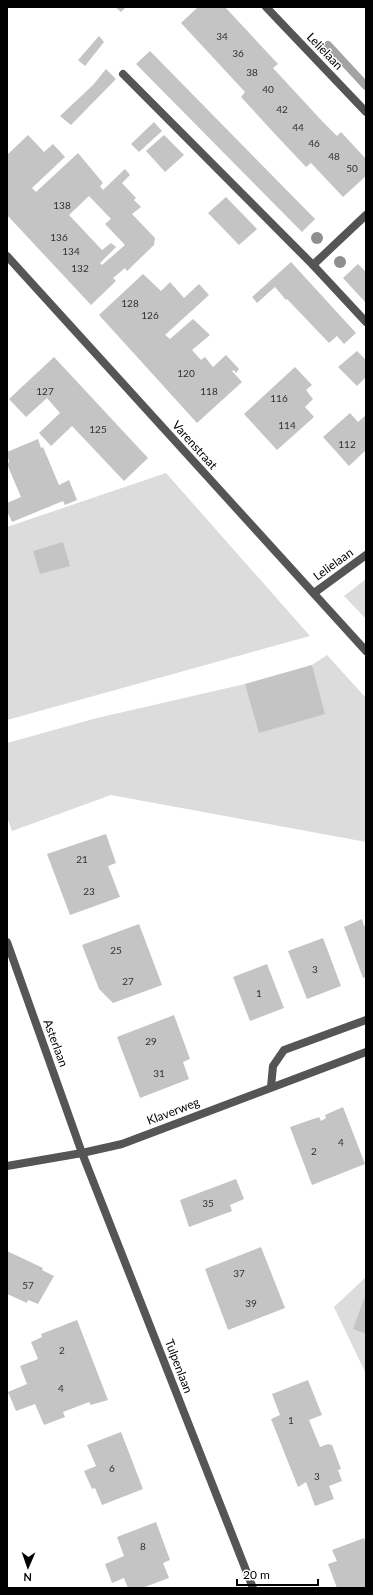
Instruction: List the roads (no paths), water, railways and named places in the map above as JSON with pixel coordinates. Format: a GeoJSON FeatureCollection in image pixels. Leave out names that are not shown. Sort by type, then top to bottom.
{"type":"FeatureCollection","features":[{"type":"Feature","properties":{"kind":"street","name":"Lelielaan"},"geometry":{"type":"LineString","coordinates":[[266,7],[366,112]]}},
{"type":"Feature","properties":{"kind":"street"},"geometry":{"type":"LineString","coordinates":[[123,74],[313,265],[366,322]]}},
{"type":"Feature","properties":{"kind":"street"},"geometry":{"type":"LineString","coordinates":[[313,265],[366,215]]}},
{"type":"Feature","properties":{"kind":"street","name":"Varenstraat"},"geometry":{"type":"LineString","coordinates":[[7,256],[366,651]]}},
{"type":"Feature","properties":{"kind":"street","name":"Lelielaan"},"geometry":{"type":"LineString","coordinates":[[314,593],[366,555]]}},
{"type":"Feature","properties":{"kind":"street","name":"Asterlaan"},"geometry":{"type":"LineString","coordinates":[[7,942],[82,1153]]}},
{"type":"Feature","properties":{"kind":"street"},"geometry":{"type":"LineString","coordinates":[[271,1087],[273,1066],[284,1050],[366,1020]]}},
{"type":"Feature","properties":{"kind":"street","name":"Klaverweg"},"geometry":{"type":"LineString","coordinates":[[7,1166],[82,1153],[122,1144],[366,1052]]}},
{"type":"Feature","properties":{"kind":"street","name":"Tulpenlaan"},"geometry":{"type":"LineString","coordinates":[[82,1153],[253,1588]]}},
{"type":"Feature","properties":{"kind":"waterway"},"geometry":{"type":"LineString","coordinates":[[328,45],[366,86]]}}]}
